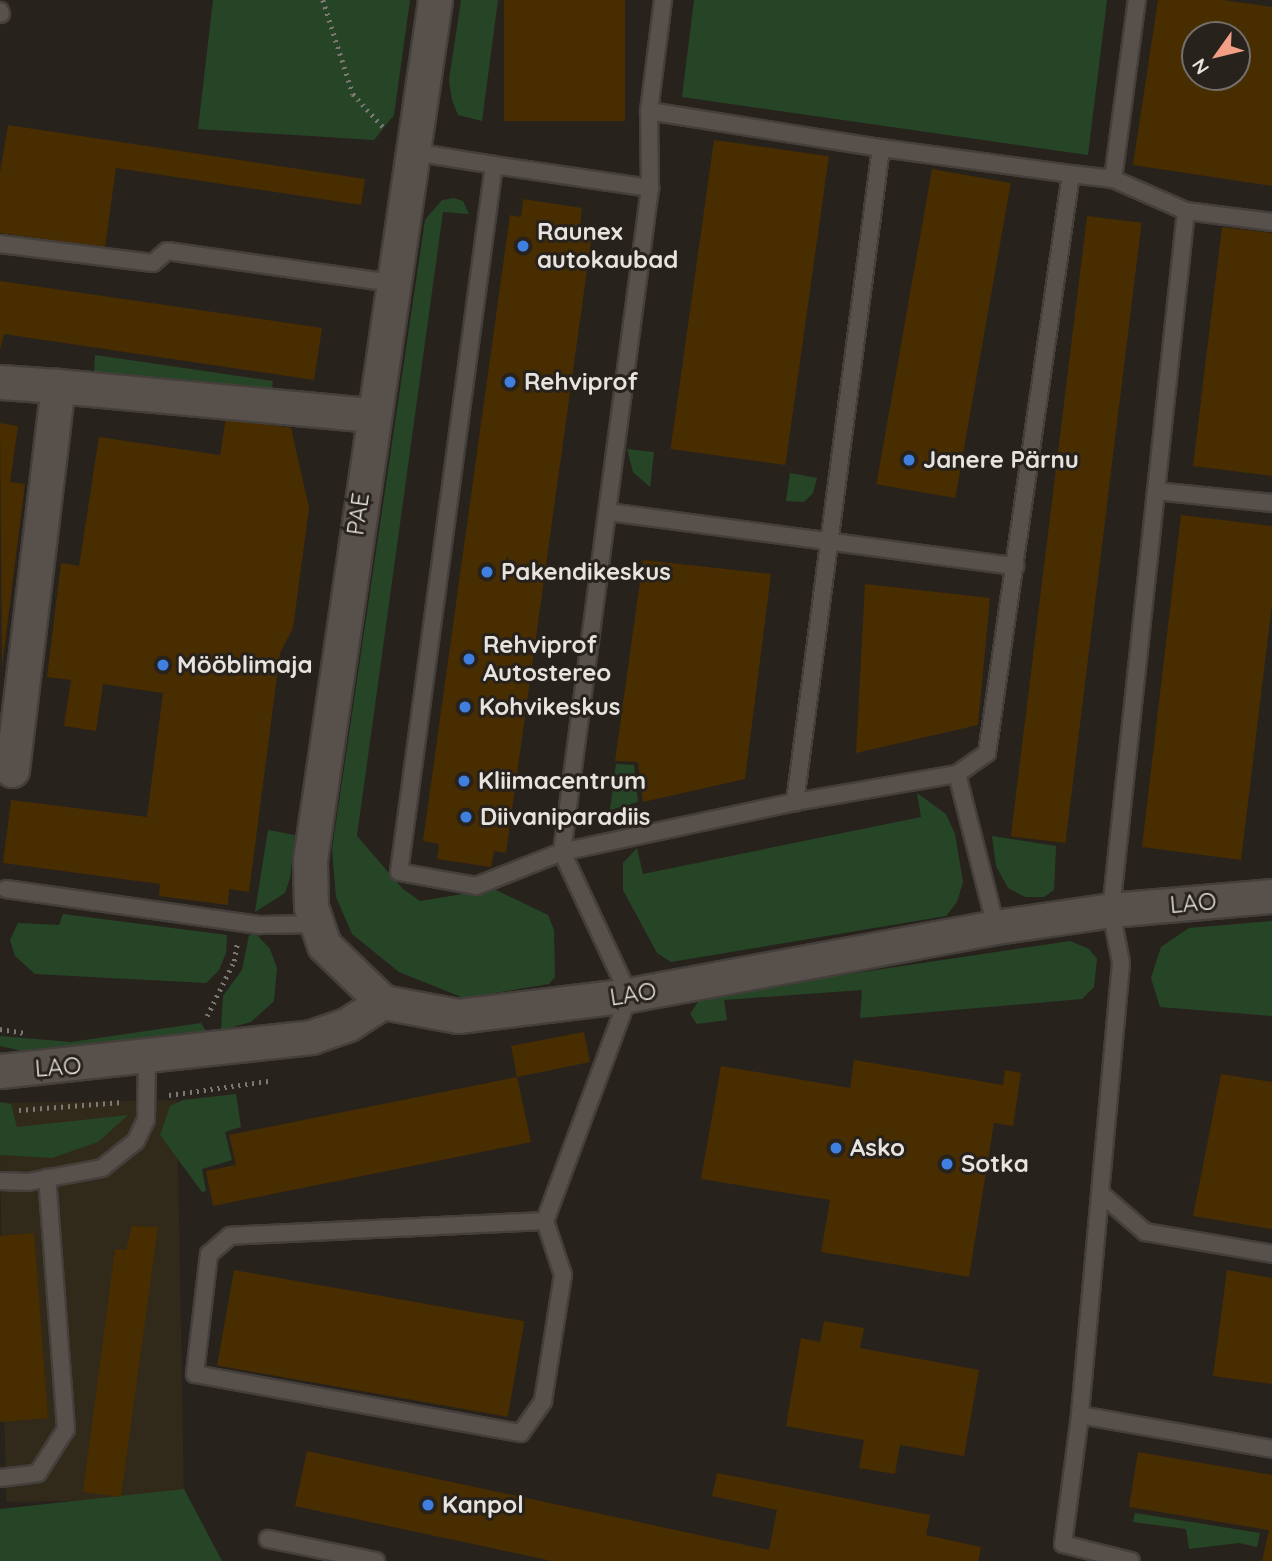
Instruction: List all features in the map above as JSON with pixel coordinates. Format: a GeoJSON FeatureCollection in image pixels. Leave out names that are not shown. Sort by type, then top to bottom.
{"type":"FeatureCollection","features":[{"type":"Feature","properties":{"kind":"street","name":"PAE"},"geometry":{"type":"LineString","coordinates":[[383,1002],[324,945],[316,924],[310,860],[372,415],[435,0]]}},
{"type":"Feature","properties":{"kind":"street"},"geometry":{"type":"LineString","coordinates":[[0,382],[372,415]]}},
{"type":"Feature","properties":{"kind":"street"},"geometry":{"type":"LineString","coordinates":[[12,770],[58,386]]}},
{"type":"Feature","properties":{"kind":"street","name":"LAO"},"geometry":{"type":"LineString","coordinates":[[0,1071],[311,1037],[348,1024],[383,1002],[458,1016],[629,995],[996,927],[1111,910],[1272,895]]}},
{"type":"Feature","properties":{"kind":"lane"},"geometry":{"type":"LineString","coordinates":[[545,1221],[230,1236],[209,1254],[195,1374],[521,1433],[543,1401],[563,1275],[545,1221],[629,995],[562,852],[650,188],[649,111],[663,0]]}},
{"type":"Feature","properties":{"kind":"lane"},"geometry":{"type":"LineString","coordinates":[[1113,179],[1137,0]]}},
{"type":"Feature","properties":{"kind":"lane"},"geometry":{"type":"LineString","coordinates":[[649,111],[881,148],[1113,179],[1186,211],[1272,222]]}},
{"type":"Feature","properties":{"kind":"lane"},"geometry":{"type":"LineString","coordinates":[[414,145],[494,165],[650,188]]}},
{"type":"Feature","properties":{"kind":"lane"},"geometry":{"type":"LineString","coordinates":[[795,802],[881,148]]}},
{"type":"Feature","properties":{"kind":"lane"},"geometry":{"type":"LineString","coordinates":[[494,165],[399,872],[477,886],[562,852],[795,802],[957,774],[987,754],[1071,174]]}},
{"type":"Feature","properties":{"kind":"lane"},"geometry":{"type":"LineString","coordinates":[[1130,1561],[1062,1544],[1080,1415],[1121,963],[1111,910],[1186,211]]}},
{"type":"Feature","properties":{"kind":"lane"},"geometry":{"type":"LineString","coordinates":[[0,244],[153,263],[167,251],[392,284]]}},
{"type":"Feature","properties":{"kind":"lane"},"geometry":{"type":"LineString","coordinates":[[1156,491],[1272,503]]}},
{"type":"Feature","properties":{"kind":"lane"},"geometry":{"type":"LineString","coordinates":[[608,512],[1015,566]]}},
{"type":"Feature","properties":{"kind":"lane"},"geometry":{"type":"LineString","coordinates":[[957,774],[996,927]]}},
{"type":"Feature","properties":{"kind":"lane"},"geometry":{"type":"LineString","coordinates":[[6,889],[241,922],[316,924]]}},
{"type":"Feature","properties":{"kind":"lane"},"geometry":{"type":"LineString","coordinates":[[0,1181],[47,1178],[102,1168],[136,1142],[146,1120],[147,1057]]}},
{"type":"Feature","properties":{"kind":"lane"},"geometry":{"type":"LineString","coordinates":[[0,1478],[38,1474],[66,1429],[47,1178]]}},
{"type":"Feature","properties":{"kind":"lane"},"geometry":{"type":"LineString","coordinates":[[1100,1193],[1145,1232],[1272,1254]]}},
{"type":"Feature","properties":{"kind":"lane"},"geometry":{"type":"LineString","coordinates":[[1080,1415],[1272,1448]]}},
{"type":"Feature","properties":{"kind":"lane"},"geometry":{"type":"LineString","coordinates":[[268,1539],[376,1561]]}},
{"type":"Feature","properties":{"kind":"path"},"geometry":{"type":"LineString","coordinates":[[323,0],[353,94],[379,127],[414,145]]}},
{"type":"Feature","properties":{"kind":"path"},"geometry":{"type":"LineString","coordinates":[[194,1018],[207,1016],[234,961],[241,922]]}},
{"type":"Feature","properties":{"kind":"path"},"geometry":{"type":"LineString","coordinates":[[0,1029],[36,1033]]}},
{"type":"Feature","properties":{"kind":"shaded area"},"geometry":{"type":"Polygon","coordinates":[[[177,1100],[184,1499],[6,1502],[0,1103],[177,1100]]]}},
{"type":"Feature","properties":{"kind":"green space"},"geometry":{"type":"Polygon","coordinates":[[[213,0],[410,0],[394,115],[374,140],[198,129],[213,0]]]}},
{"type":"Feature","properties":{"kind":"green space"},"geometry":{"type":"Polygon","coordinates":[[[461,0],[498,0],[482,121],[458,115],[452,100],[449,80],[461,0]]]}},
{"type":"Feature","properties":{"kind":"green space"},"geometry":{"type":"Polygon","coordinates":[[[694,0],[1107,0],[1088,155],[682,97],[694,0]]]}},
{"type":"Feature","properties":{"kind":"green space"},"geometry":{"type":"Polygon","coordinates":[[[454,198],[463,201],[469,214],[443,212],[357,836],[403,889],[420,901],[494,889],[548,915],[554,930],[555,977],[549,984],[464,998],[399,972],[352,934],[336,897],[332,849],[425,220],[442,200],[454,198]]]}},
{"type":"Feature","properties":{"kind":"green space"},"geometry":{"type":"Polygon","coordinates":[[[95,355],[273,381],[271,396],[94,375],[95,355]]]}},
{"type":"Feature","properties":{"kind":"green space"},"geometry":{"type":"Polygon","coordinates":[[[627,449],[654,452],[650,487],[633,472],[627,449]]]}},
{"type":"Feature","properties":{"kind":"green space"},"geometry":{"type":"Polygon","coordinates":[[[790,473],[817,478],[813,493],[804,502],[786,501],[790,473]]]}},
{"type":"Feature","properties":{"kind":"green space"},"geometry":{"type":"Polygon","coordinates":[[[616,764],[634,765],[638,802],[610,810],[616,764]]]}},
{"type":"Feature","properties":{"kind":"green space"},"geometry":{"type":"Polygon","coordinates":[[[917,793],[946,814],[955,834],[963,882],[957,902],[946,916],[671,962],[657,953],[623,890],[623,863],[637,848],[643,874],[921,817],[917,793]]]}},
{"type":"Feature","properties":{"kind":"green space"},"geometry":{"type":"Polygon","coordinates":[[[268,830],[295,835],[290,878],[285,893],[255,912],[268,830]]]}},
{"type":"Feature","properties":{"kind":"green space"},"geometry":{"type":"Polygon","coordinates":[[[992,836],[1056,846],[1054,890],[1044,897],[1025,897],[1008,888],[996,866],[992,836]]]}},
{"type":"Feature","properties":{"kind":"green space"},"geometry":{"type":"Polygon","coordinates":[[[63,914],[227,935],[226,953],[219,970],[206,983],[35,974],[15,956],[10,940],[18,923],[59,925],[63,914]]]}},
{"type":"Feature","properties":{"kind":"green space"},"geometry":{"type":"Polygon","coordinates":[[[1272,921],[1272,1016],[1160,1007],[1151,978],[1161,947],[1189,928],[1272,921]]]}},
{"type":"Feature","properties":{"kind":"green space"},"geometry":{"type":"Polygon","coordinates":[[[249,935],[257,935],[270,949],[277,968],[274,1001],[251,1022],[221,1030],[223,996],[242,970],[249,935]]]}},
{"type":"Feature","properties":{"kind":"green space"},"geometry":{"type":"Polygon","coordinates":[[[1070,941],[1089,949],[1097,959],[1094,987],[1082,999],[860,1018],[862,990],[724,1000],[727,1020],[697,1024],[690,1014],[702,996],[1070,941]]]}},
{"type":"Feature","properties":{"kind":"green space"},"geometry":{"type":"Polygon","coordinates":[[[201,1023],[206,1031],[79,1050],[22,1051],[0,1046],[0,1036],[71,1042],[201,1023]]]}},
{"type":"Feature","properties":{"kind":"green space"},"geometry":{"type":"Polygon","coordinates":[[[236,1094],[241,1127],[225,1132],[232,1160],[202,1169],[206,1191],[202,1192],[160,1135],[170,1106],[183,1100],[236,1094]]]}},
{"type":"Feature","properties":{"kind":"green space"},"geometry":{"type":"Polygon","coordinates":[[[0,1102],[11,1104],[17,1127],[128,1115],[98,1142],[52,1158],[0,1155],[0,1102]]]}},
{"type":"Feature","properties":{"kind":"green space"},"geometry":{"type":"Polygon","coordinates":[[[184,1489],[222,1561],[0,1561],[0,1509],[184,1489]]]}},
{"type":"Feature","properties":{"kind":"green space"},"geometry":{"type":"Polygon","coordinates":[[[1135,1513],[1260,1533],[1257,1547],[1239,1543],[1189,1549],[1186,1529],[1133,1522],[1135,1513]]]}},
{"type":"Feature","properties":{"kind":"building"},"geometry":{"type":"Polygon","coordinates":[[[504,0],[625,0],[625,121],[504,121],[504,0]]]}},
{"type":"Feature","properties":{"kind":"building"},"geometry":{"type":"Polygon","coordinates":[[[1158,0],[1223,0],[1272,7],[1272,186],[1133,165],[1158,0]]]}},
{"type":"Feature","properties":{"kind":"building"},"geometry":{"type":"Polygon","coordinates":[[[8,125],[365,179],[361,205],[116,168],[105,247],[0,233],[0,173],[8,125]]]}},
{"type":"Feature","properties":{"kind":"building"},"geometry":{"type":"Polygon","coordinates":[[[714,140],[829,156],[785,465],[671,449],[714,140]]]}},
{"type":"Feature","properties":{"kind":"building"},"geometry":{"type":"Polygon","coordinates":[[[932,169],[1011,183],[955,498],[876,484],[932,169]]]}},
{"type":"Feature","properties":{"kind":"building"},"geometry":{"type":"Polygon","coordinates":[[[523,199],[582,208],[580,225],[593,227],[506,853],[494,851],[491,867],[437,859],[439,844],[423,841],[510,215],[521,217],[523,199]]]}},
{"type":"Feature","properties":{"kind":"building"},"geometry":{"type":"Polygon","coordinates":[[[1087,216],[1142,223],[1065,843],[1011,836],[1087,216]]]}},
{"type":"Feature","properties":{"kind":"building"},"geometry":{"type":"Polygon","coordinates":[[[1222,227],[1272,233],[1272,476],[1193,466],[1222,227]]]}},
{"type":"Feature","properties":{"kind":"building"},"geometry":{"type":"Polygon","coordinates":[[[0,281],[322,328],[314,380],[4,334],[0,350],[0,281]]]}},
{"type":"Feature","properties":{"kind":"building","name":"Mööblimaja"},"geometry":{"type":"Polygon","coordinates":[[[226,418],[291,428],[309,508],[293,628],[280,653],[249,892],[229,889],[228,905],[159,896],[160,884],[3,863],[11,800],[147,817],[163,693],[103,684],[96,731],[64,726],[71,680],[47,677],[61,563],[79,566],[99,437],[220,455],[226,418]]]}},
{"type":"Feature","properties":{"kind":"building"},"geometry":{"type":"Polygon","coordinates":[[[0,423],[18,426],[10,482],[25,484],[2,667],[0,423]]]}},
{"type":"Feature","properties":{"kind":"building"},"geometry":{"type":"Polygon","coordinates":[[[1181,515],[1272,526],[1272,604],[1241,860],[1142,847],[1181,515]]]}},
{"type":"Feature","properties":{"kind":"building"},"geometry":{"type":"Polygon","coordinates":[[[643,560],[771,574],[745,779],[643,802],[638,762],[615,761],[643,560]]]}},
{"type":"Feature","properties":{"kind":"building"},"geometry":{"type":"Polygon","coordinates":[[[865,584],[990,598],[978,725],[856,753],[865,584]]]}},
{"type":"Feature","properties":{"kind":"building"},"geometry":{"type":"Polygon","coordinates":[[[584,1032],[590,1062],[517,1077],[511,1046],[584,1032]]]}},
{"type":"Feature","properties":{"kind":"building"},"geometry":{"type":"Polygon","coordinates":[[[854,1060],[1003,1085],[1005,1070],[1021,1073],[1013,1126],[994,1123],[969,1277],[821,1252],[830,1200],[701,1179],[721,1066],[850,1088],[854,1060]]]}},
{"type":"Feature","properties":{"kind":"building"},"geometry":{"type":"Polygon","coordinates":[[[1221,1074],[1272,1082],[1272,1229],[1193,1216],[1221,1074]]]}},
{"type":"Feature","properties":{"kind":"building"},"geometry":{"type":"Polygon","coordinates":[[[517,1077],[531,1142],[213,1206],[206,1171],[236,1165],[229,1135],[517,1077]]]}},
{"type":"Feature","properties":{"kind":"building"},"geometry":{"type":"Polygon","coordinates":[[[132,1226],[158,1227],[121,1497],[83,1492],[115,1249],[126,1250],[132,1226]]]}},
{"type":"Feature","properties":{"kind":"building"},"geometry":{"type":"Polygon","coordinates":[[[34,1233],[48,1418],[0,1422],[0,1236],[34,1233]]]}},
{"type":"Feature","properties":{"kind":"building"},"geometry":{"type":"Polygon","coordinates":[[[234,1270],[525,1321],[508,1417],[217,1366],[234,1270]]]}},
{"type":"Feature","properties":{"kind":"building"},"geometry":{"type":"Polygon","coordinates":[[[1227,1270],[1272,1278],[1272,1384],[1213,1376],[1227,1270]]]}},
{"type":"Feature","properties":{"kind":"building"},"geometry":{"type":"Polygon","coordinates":[[[824,1321],[864,1328],[860,1348],[979,1370],[964,1456],[900,1445],[895,1474],[859,1468],[864,1440],[786,1426],[801,1338],[820,1342],[824,1321]]]}},
{"type":"Feature","properties":{"kind":"building","name":"Kanpol"},"geometry":{"type":"Polygon","coordinates":[[[307,1451],[769,1550],[777,1510],[712,1496],[717,1473],[930,1515],[926,1535],[981,1547],[978,1561],[552,1561],[295,1506],[307,1451]]]}},
{"type":"Feature","properties":{"kind":"building"},"geometry":{"type":"Polygon","coordinates":[[[1138,1452],[1272,1475],[1272,1561],[1262,1561],[1269,1530],[1129,1507],[1138,1452]]]}},
{"type":"Feature","properties":{"kind":"place","name":"Raunex autokaubad"},"geometry":{"type":"Point","coordinates":[523,246]}},
{"type":"Feature","properties":{"kind":"place","name":"Rehviprof"},"geometry":{"type":"Point","coordinates":[510,382]}},
{"type":"Feature","properties":{"kind":"place","name":"Janere Pärnu"},"geometry":{"type":"Point","coordinates":[909,460]}},
{"type":"Feature","properties":{"kind":"place","name":"Pakendikeskus"},"geometry":{"type":"Point","coordinates":[487,572]}},
{"type":"Feature","properties":{"kind":"place","name":"Rehviprof Autostereo"},"geometry":{"type":"Point","coordinates":[469,659]}},
{"type":"Feature","properties":{"kind":"place","name":"Mööblimaja"},"geometry":{"type":"Point","coordinates":[163,665]}},
{"type":"Feature","properties":{"kind":"place","name":"Kohvikeskus"},"geometry":{"type":"Point","coordinates":[465,707]}},
{"type":"Feature","properties":{"kind":"place","name":"Kliimacentrum"},"geometry":{"type":"Point","coordinates":[464,781]}},
{"type":"Feature","properties":{"kind":"place","name":"Diivaniparadiis"},"geometry":{"type":"Point","coordinates":[466,817]}},
{"type":"Feature","properties":{"kind":"place","name":"Asko"},"geometry":{"type":"Point","coordinates":[836,1148]}},
{"type":"Feature","properties":{"kind":"place","name":"Sotka"},"geometry":{"type":"Point","coordinates":[947,1164]}},
{"type":"Feature","properties":{"kind":"place","name":"Kanpol"},"geometry":{"type":"Point","coordinates":[428,1505]}}]}
